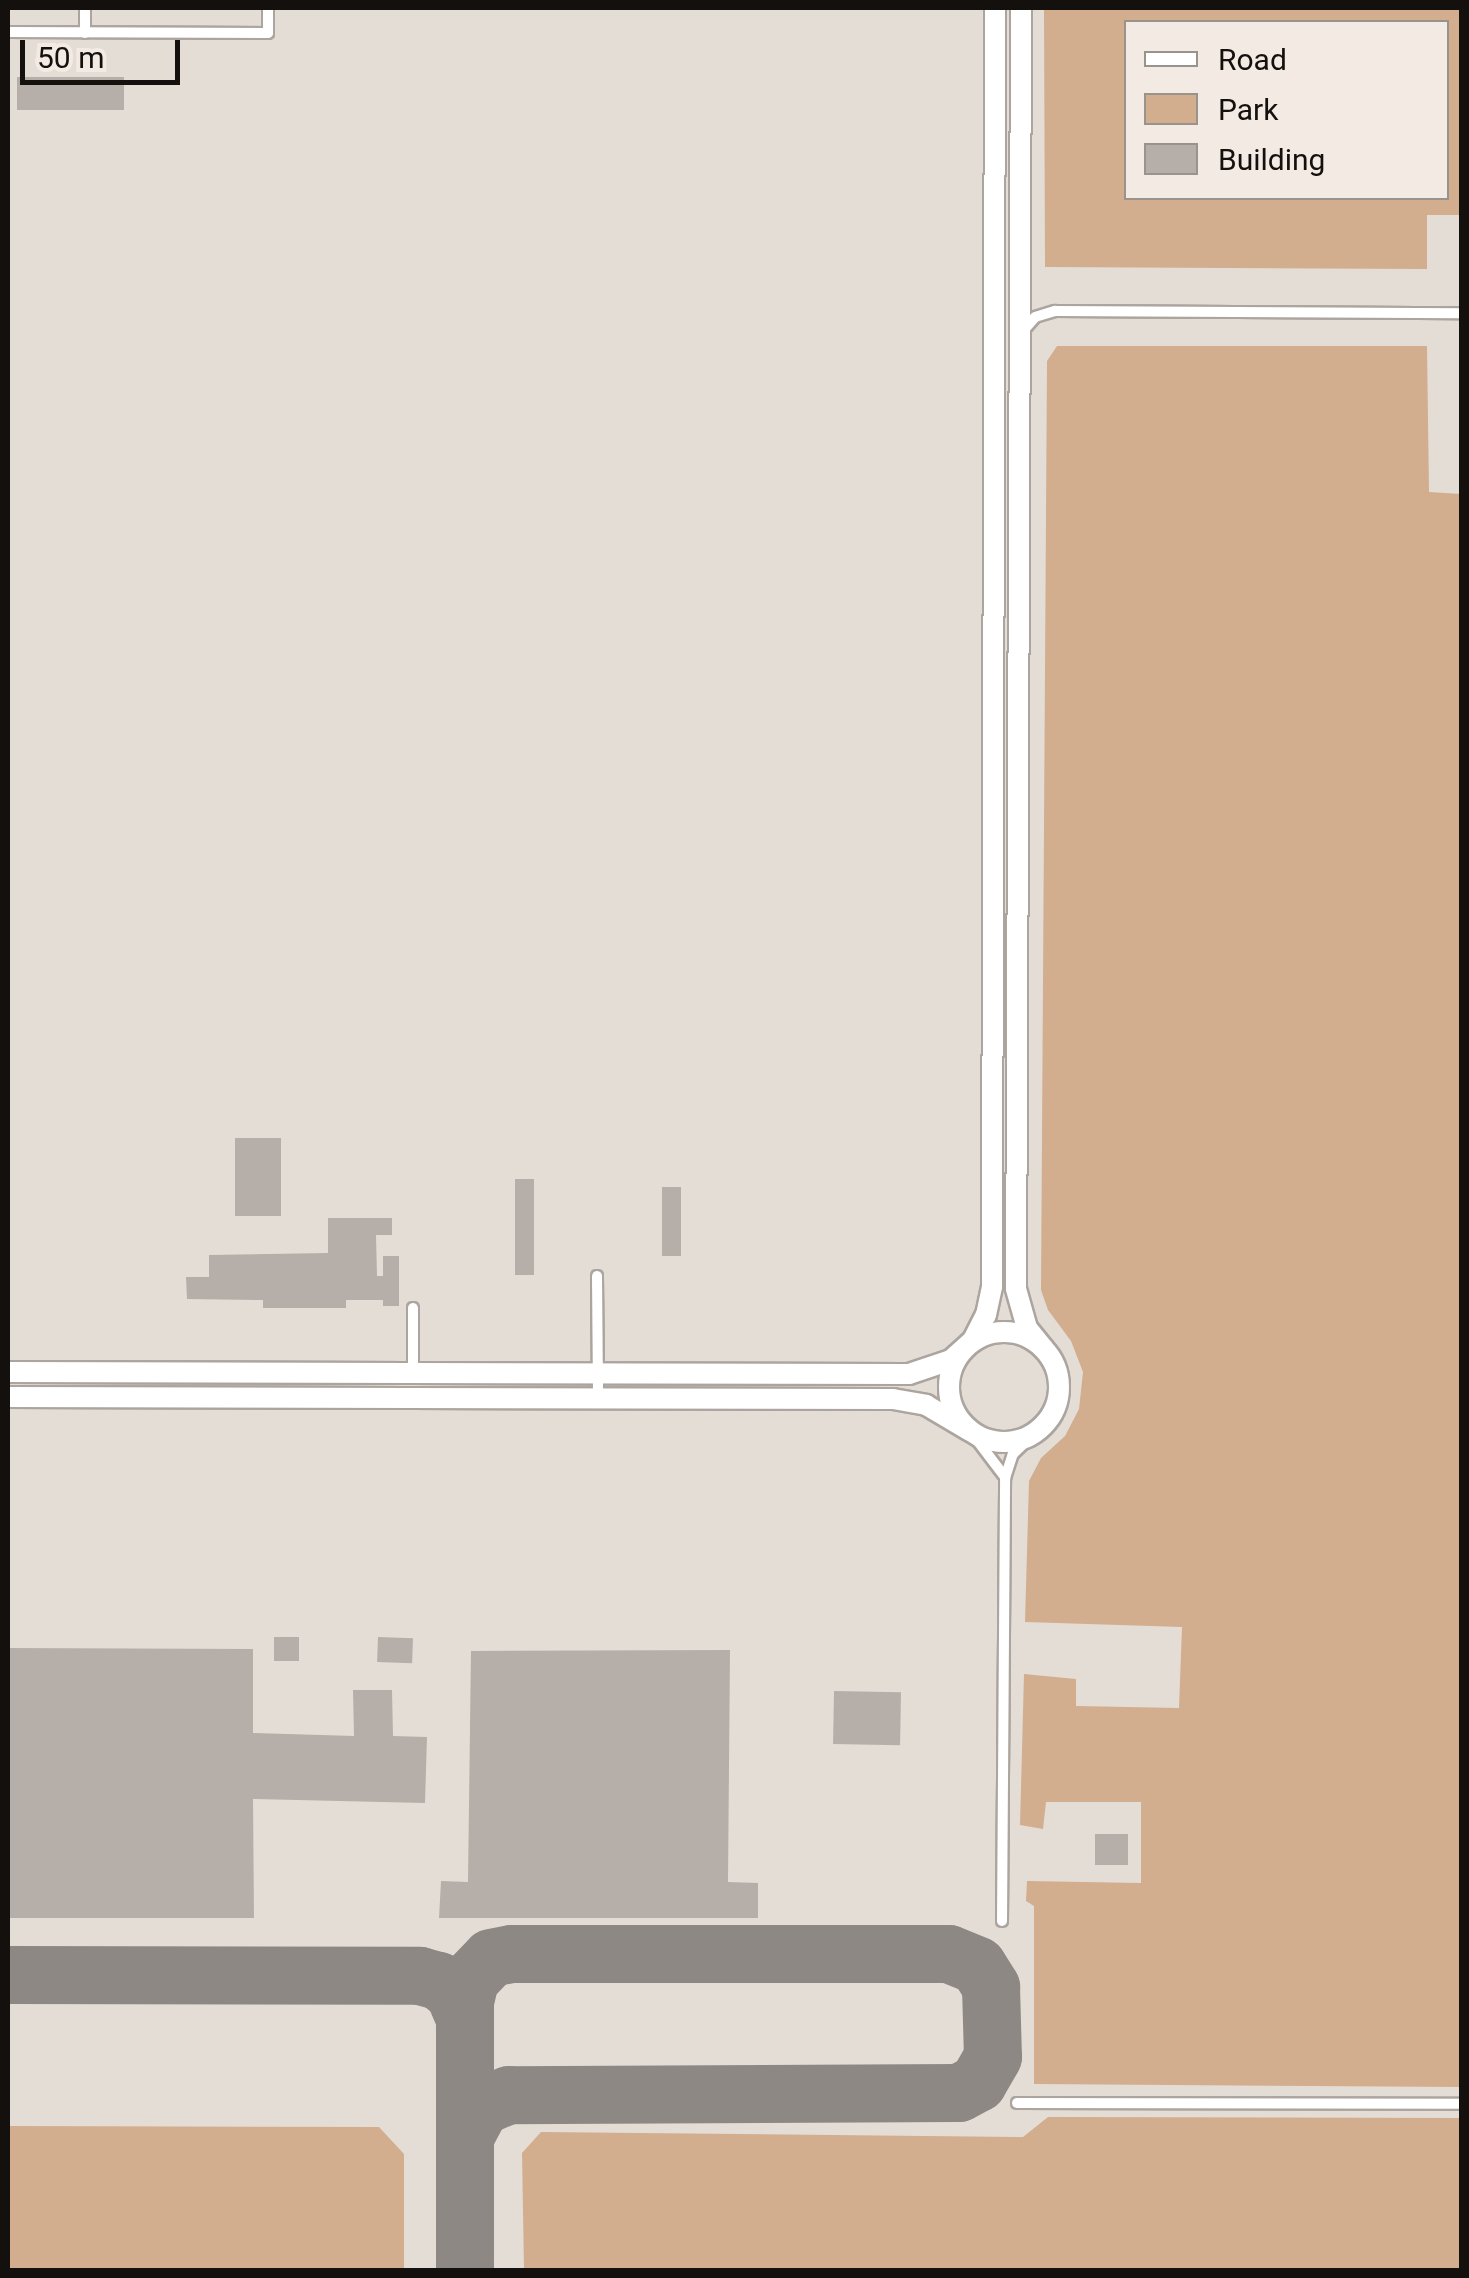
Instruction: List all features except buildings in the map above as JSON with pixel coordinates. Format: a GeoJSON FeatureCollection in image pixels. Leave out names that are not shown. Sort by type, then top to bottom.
{"type":"FeatureCollection","features":[{"type":"Feature","properties":{"kind":"street"},"geometry":{"type":"LineString","coordinates":[[970,1430],[952,1406],[949,1392],[954,1363],[981,1328],[992,1287],[995,8]]}},
{"type":"Feature","properties":{"kind":"street"},"geometry":{"type":"LineString","coordinates":[[8,1397],[893,1399],[926,1406],[996,1442],[1010,1442],[1036,1432],[1058,1398],[1057,1372],[1027,1328],[1016,1289],[1021,8]]}},
{"type":"Feature","properties":{"kind":"street"},"geometry":{"type":"LineString","coordinates":[[995,38],[999,46],[1008,50],[1017,46],[1021,38]]}},
{"type":"Feature","properties":{"kind":"street"},"geometry":{"type":"LineString","coordinates":[[995,69],[1008,57],[1017,60],[1021,70]]}},
{"type":"Feature","properties":{"kind":"street"},"geometry":{"type":"LineString","coordinates":[[994,418],[998,426],[1007,430],[1016,426],[1020,418]]}},
{"type":"Feature","properties":{"kind":"street"},"geometry":{"type":"LineString","coordinates":[[994,449],[998,440],[1007,437],[1016,440],[1019,450]]}},
{"type":"Feature","properties":{"kind":"street"},"geometry":{"type":"LineString","coordinates":[[8,1372],[910,1374],[938,1367],[974,1341],[1003,1332],[1032,1340],[1044,1350]]}},
{"type":"Feature","properties":{"kind":"lane"},"geometry":{"type":"LineString","coordinates":[[85,8],[85,33]]}},
{"type":"Feature","properties":{"kind":"lane"},"geometry":{"type":"LineString","coordinates":[[8,32],[268,33],[268,8]]}},
{"type":"Feature","properties":{"kind":"lane"},"geometry":{"type":"LineString","coordinates":[[1020,280],[1035,302],[1055,310],[1462,313]]}},
{"type":"Feature","properties":{"kind":"lane"},"geometry":{"type":"LineString","coordinates":[[1020,346],[1029,322],[1055,310]]}},
{"type":"Feature","properties":{"kind":"lane"},"geometry":{"type":"LineString","coordinates":[[597,1276],[598,1399]]}},
{"type":"Feature","properties":{"kind":"lane"},"geometry":{"type":"LineString","coordinates":[[413,1308],[413,1373]]}},
{"type":"Feature","properties":{"kind":"lane"},"geometry":{"type":"LineString","coordinates":[[970,1430],[1005,1478]]}},
{"type":"Feature","properties":{"kind":"lane"},"geometry":{"type":"LineString","coordinates":[[1002,1921],[1005,1478],[1012,1454],[1036,1432]]}},
{"type":"Feature","properties":{"kind":"lane"},"geometry":{"type":"LineString","coordinates":[[1016,2103],[1462,2104]]}},
{"type":"Feature","properties":{"kind":"green space"},"geometry":{"type":"Polygon","coordinates":[[[1044,8],[1461,8],[1461,215],[1427,215],[1427,269],[1045,267],[1044,8]]]}},
{"type":"Feature","properties":{"kind":"green space"},"geometry":{"type":"Polygon","coordinates":[[[1057,346],[1427,346],[1429,492],[1461,494],[1461,2087],[1034,2084],[1034,1906],[1026,1901],[1027,1881],[1141,1883],[1141,1802],[1046,1802],[1043,1829],[1020,1825],[1024,1674],[1076,1679],[1076,1706],[1179,1708],[1182,1627],[1025,1622],[1029,1481],[1041,1458],[1065,1436],[1079,1409],[1083,1372],[1071,1341],[1048,1310],[1041,1290],[1047,361],[1057,346]]]}},
{"type":"Feature","properties":{"kind":"green space"},"geometry":{"type":"Polygon","coordinates":[[[1048,2117],[1461,2118],[1461,2270],[524,2270],[522,2153],[541,2132],[1023,2137],[1048,2117]]]}},
{"type":"Feature","properties":{"kind":"green space"},"geometry":{"type":"Polygon","coordinates":[[[8,2126],[379,2127],[404,2154],[404,2270],[8,2270],[8,2126]]]}},
{"type":"Feature","properties":{"kind":"taxiway"},"geometry":{"type":"LineString","coordinates":[[465,2137],[481,2107],[509,2095],[959,2093],[978,2083],[993,2057],[991,1987],[978,1966],[949,1954],[512,1954],[491,1958],[470,1980],[465,2002],[465,2270]]}},
{"type":"Feature","properties":{"kind":"taxiway"},"geometry":{"type":"LineString","coordinates":[[8,1975],[420,1976],[439,1981],[454,1993],[465,2019]]}}]}
